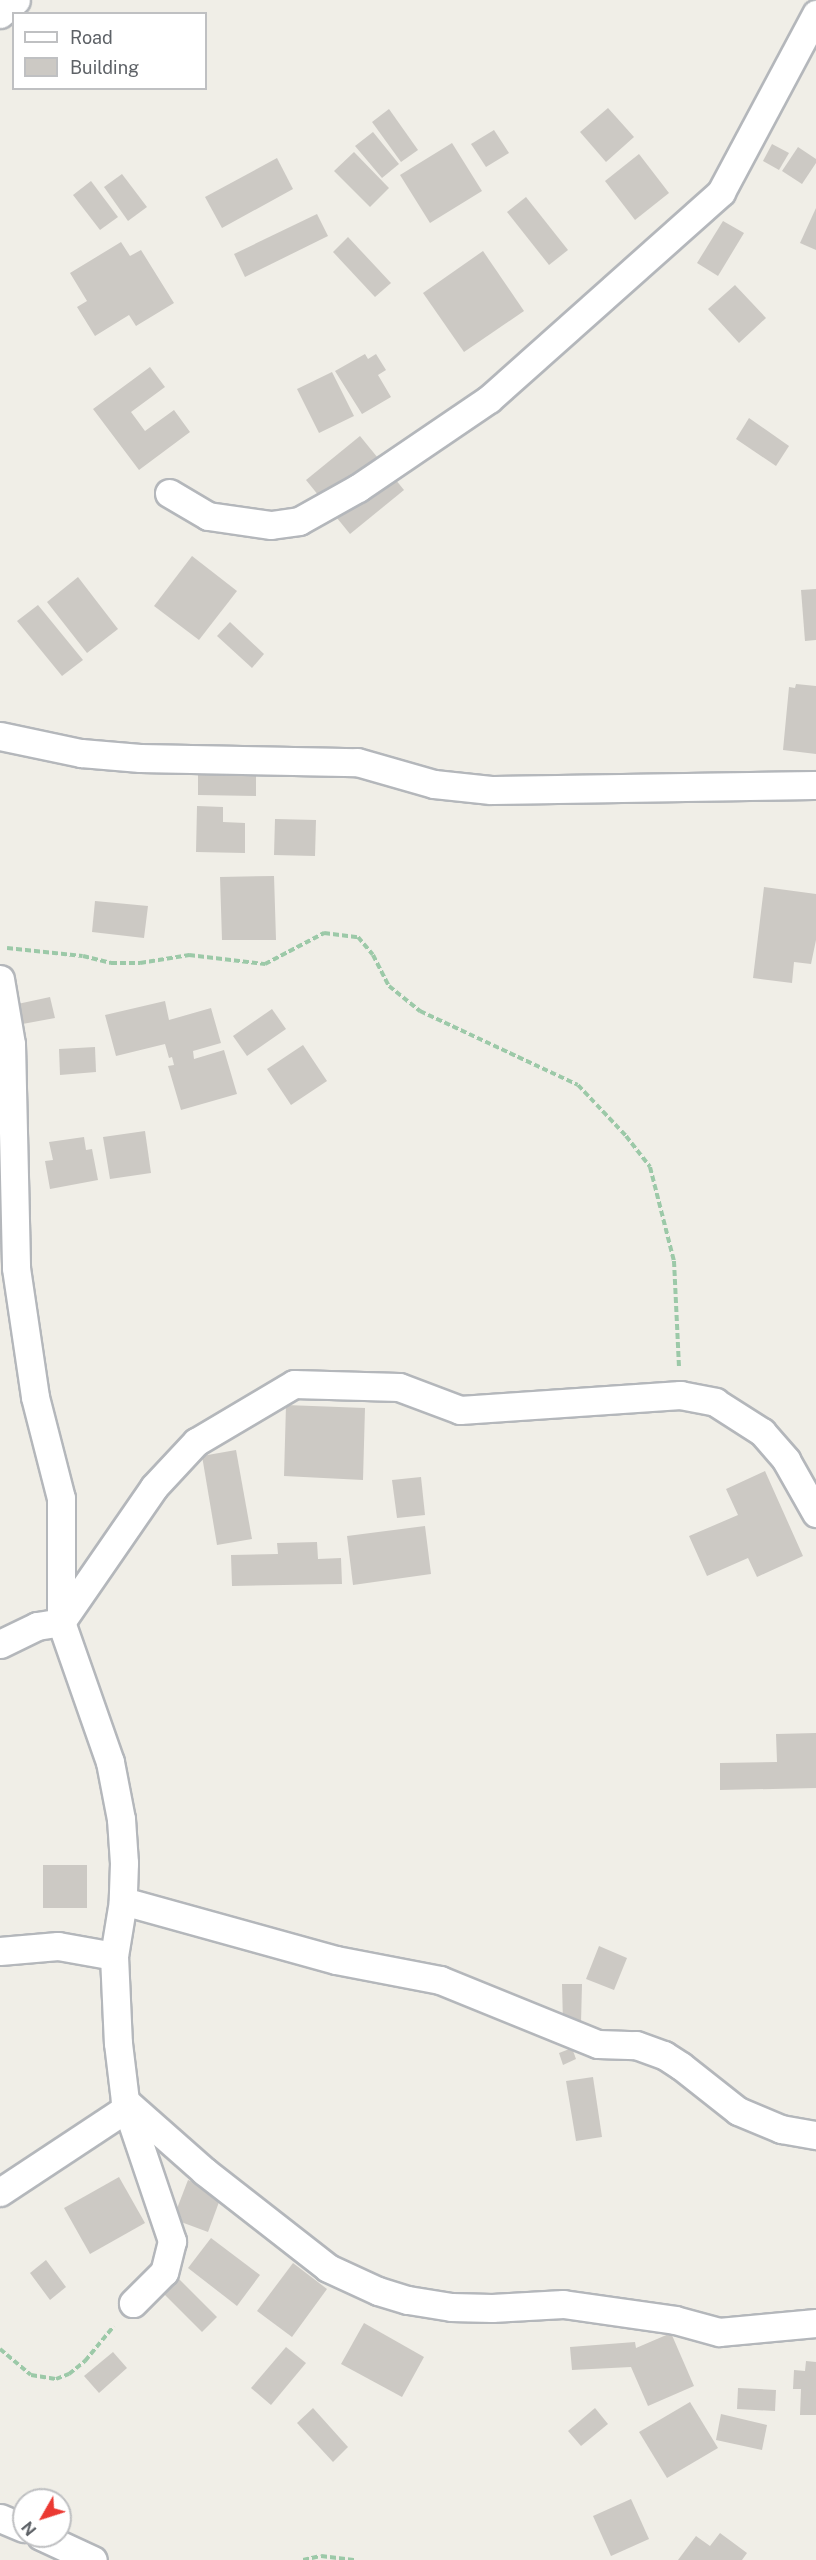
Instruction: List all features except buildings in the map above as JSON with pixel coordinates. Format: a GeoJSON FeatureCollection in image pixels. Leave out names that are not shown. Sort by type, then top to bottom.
{"type":"FeatureCollection","features":[{"type":"Feature","properties":{"kind":"street"},"geometry":{"type":"LineString","coordinates":[[0,14],[16,0]]}},
{"type":"Feature","properties":{"kind":"street"},"geometry":{"type":"LineString","coordinates":[[168,493],[208,516],[271,525],[299,521],[358,488],[489,399],[721,192],[816,14]]}},
{"type":"Feature","properties":{"kind":"street"},"geometry":{"type":"LineString","coordinates":[[0,736],[81,753],[140,758],[357,762],[434,784],[491,790],[816,785]]}},
{"type":"Feature","properties":{"kind":"street"},"geometry":{"type":"LineString","coordinates":[[0,979],[11,1044],[16,1268],[35,1397],[61,1498],[61,1622],[110,1762],[121,1819],[124,1863],[123,1901],[114,1956],[118,2043],[126,2105],[172,2241],[164,2272],[133,2303]]}},
{"type":"Feature","properties":{"kind":"street"},"geometry":{"type":"LineString","coordinates":[[0,1644],[37,1626],[61,1622],[154,1487],[196,1442],[294,1384],[399,1387],[460,1410],[680,1395],[715,1402],[762,1432],[798,1479],[816,1513]]}},
{"type":"Feature","properties":{"kind":"street"},"geometry":{"type":"LineString","coordinates":[[123,1901],[336,1960],[440,1980],[598,2044],[636,2045],[664,2055],[738,2111],[781,2129],[816,2134]]}},
{"type":"Feature","properties":{"kind":"street"},"geometry":{"type":"LineString","coordinates":[[0,1951],[58,1946],[114,1956]]}},
{"type":"Feature","properties":{"kind":"street"},"geometry":{"type":"LineString","coordinates":[[0,2192],[126,2105]]}},
{"type":"Feature","properties":{"kind":"street"},"geometry":{"type":"LineString","coordinates":[[126,2105],[204,2171],[328,2268],[378,2291],[408,2300],[451,2307],[492,2308],[563,2304],[675,2320],[719,2332],[816,2323]]}},
{"type":"Feature","properties":{"kind":"street"},"geometry":{"type":"LineString","coordinates":[[67,2548],[93,2560]]}},
{"type":"Feature","properties":{"kind":"path"},"geometry":{"type":"LineString","coordinates":[[0,948],[83,956],[111,963],[140,963],[189,955],[265,964],[324,933],[358,937],[373,955],[389,986],[420,1011],[578,1085],[626,1136],[650,1167],[674,1261],[680,1395]]}},
{"type":"Feature","properties":{"kind":"path"},"geometry":{"type":"LineString","coordinates":[[0,2349],[31,2375],[56,2379],[69,2374],[86,2361],[133,2303]]}},
{"type":"Feature","properties":{"kind":"path"},"geometry":{"type":"LineString","coordinates":[[303,2560],[321,2556],[356,2560]]}}]}
